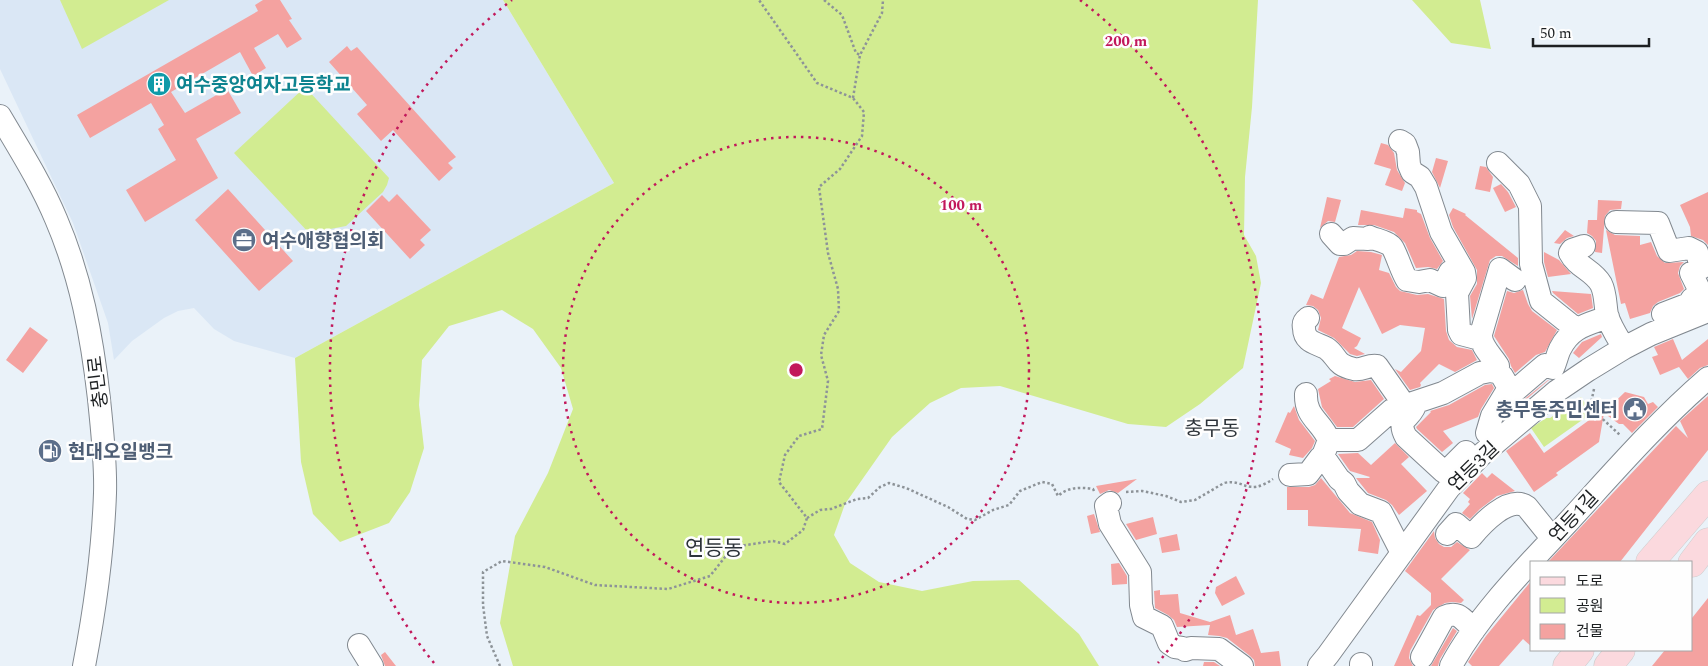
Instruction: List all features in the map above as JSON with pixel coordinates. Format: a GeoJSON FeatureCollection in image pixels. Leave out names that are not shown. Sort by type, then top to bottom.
{"type":"FeatureCollection","features":[{"type":"Feature","properties":{"kind":"main road"},"geometry":{"type":"LineString","coordinates":[[1651,561],[1703,509]]}},
{"type":"Feature","properties":{"kind":"main road"},"geometry":{"type":"LineString","coordinates":[[1693,562],[1708,542]]}},
{"type":"Feature","properties":{"kind":"main road"},"geometry":{"type":"LineString","coordinates":[[1566,666],[1579,651]]}},
{"type":"Feature","properties":{"kind":"main road"},"geometry":{"type":"LineString","coordinates":[[1608,666],[1620,651]]}},
{"type":"Feature","properties":{"kind":"street","name":"충민로"},"geometry":{"type":"LineString","coordinates":[[0,116],[6,133],[45,195],[63,237],[86,312],[95,358],[103,432],[105,493],[98,576],[84,666]]}},
{"type":"Feature","properties":{"kind":"street"},"geometry":{"type":"LineString","coordinates":[[1400,141],[1405,144],[1412,172],[1420,177],[1426,187],[1441,232],[1464,272],[1464,278],[1457,293],[1459,330],[1461,334],[1480,339],[1498,366],[1497,372]]}},
{"type":"Feature","properties":{"kind":"street"},"geometry":{"type":"LineString","coordinates":[[1498,163],[1519,184],[1530,206],[1531,264],[1541,301],[1576,328]]}},
{"type":"Feature","properties":{"kind":"street"},"geometry":{"type":"LineString","coordinates":[[1616,222],[1658,223],[1669,251],[1688,248],[1697,252],[1701,268],[1691,273],[1701,292],[1692,299],[1690,304],[1639,323],[1636,327],[1632,343]]}},
{"type":"Feature","properties":{"kind":"street"},"geometry":{"type":"LineString","coordinates":[[1331,234],[1340,244],[1344,244],[1353,238],[1368,239],[1370,237],[1394,248],[1398,263],[1407,280],[1419,282],[1430,280],[1443,286],[1450,272],[1464,272]]}},
{"type":"Feature","properties":{"kind":"street"},"geometry":{"type":"LineString","coordinates":[[1584,246],[1572,250],[1570,253],[1573,259],[1591,271],[1600,283],[1608,317],[1632,343]]}},
{"type":"Feature","properties":{"kind":"street"},"geometry":{"type":"LineString","coordinates":[[1480,339],[1500,269],[1515,280]]}},
{"type":"Feature","properties":{"kind":"street","name":"연등3길"},"geometry":{"type":"LineString","coordinates":[[1319,666],[1449,488],[1476,460],[1557,392],[1632,343],[1708,311]]}},
{"type":"Feature","properties":{"kind":"street"},"geometry":{"type":"LineString","coordinates":[[1507,393],[1517,389],[1545,365],[1553,368],[1565,340],[1576,328],[1608,317]]}},
{"type":"Feature","properties":{"kind":"street"},"geometry":{"type":"LineString","coordinates":[[1308,318],[1304,324],[1303,331],[1310,341],[1326,348],[1337,362],[1345,367],[1357,370],[1373,365],[1377,366],[1414,409],[1404,419],[1402,424],[1406,437],[1444,472],[1467,451],[1476,460]]}},
{"type":"Feature","properties":{"kind":"street"},"geometry":{"type":"LineString","coordinates":[[1290,475],[1308,474],[1326,448],[1358,440],[1392,410],[1443,393],[1480,373],[1490,371],[1497,372],[1502,376],[1509,388],[1492,416],[1487,433]]}},
{"type":"Feature","properties":{"kind":"street","name":"연등1길"},"geometry":{"type":"LineString","coordinates":[[1532,561],[1676,406],[1708,378]]}},
{"type":"Feature","properties":{"kind":"street"},"geometry":{"type":"LineString","coordinates":[[1306,394],[1305,405],[1327,434],[1326,448],[1339,479],[1344,482],[1348,491],[1360,504],[1381,512],[1402,553]]}},
{"type":"Feature","properties":{"kind":"street"},"geometry":{"type":"LineString","coordinates":[[1447,534],[1456,524],[1471,537],[1492,515],[1518,504],[1523,504],[1552,538]]}},
{"type":"Feature","properties":{"kind":"street"},"geometry":{"type":"LineString","coordinates":[[1108,506],[1110,524],[1140,572],[1141,605],[1144,617],[1162,626],[1169,643],[1175,647],[1185,650],[1191,648],[1219,649],[1242,666]]}},
{"type":"Feature","properties":{"kind":"street","name":"연등1길"},"geometry":{"type":"LineString","coordinates":[[1451,666],[1461,647],[1474,630],[1530,564]]}},
{"type":"Feature","properties":{"kind":"street"},"geometry":{"type":"LineString","coordinates":[[1422,657],[1444,617],[1457,614],[1474,630]]}},
{"type":"Feature","properties":{"kind":"street"},"geometry":{"type":"LineString","coordinates":[[359,645],[372,666]]}},
{"type":"Feature","properties":{"kind":"path"},"geometry":{"type":"LineString","coordinates":[[759,0],[817,83],[853,98],[864,112],[862,136],[840,169],[819,187],[828,253],[838,289],[839,311],[824,335],[821,354],[828,381],[822,429],[799,436],[785,455],[779,482],[807,518]]}},
{"type":"Feature","properties":{"kind":"path"},"geometry":{"type":"LineString","coordinates":[[824,0],[842,15],[856,53],[860,55]]}},
{"type":"Feature","properties":{"kind":"path"},"geometry":{"type":"LineString","coordinates":[[853,98],[860,55],[882,13],[883,0]]}},
{"type":"Feature","properties":{"kind":"path"},"geometry":{"type":"LineString","coordinates":[[1596,413],[1635,449]]}},
{"type":"Feature","properties":{"kind":"path"},"geometry":{"type":"LineString","coordinates":[[500,666],[487,636],[482,605],[483,572],[502,561],[545,567],[595,585],[668,589],[710,576],[733,547],[773,540],[785,544],[802,530],[807,518],[820,510],[831,509],[868,498],[880,487],[889,483],[906,488],[948,507],[967,520],[975,520],[993,510],[1008,505],[1020,491],[1042,482],[1052,484],[1058,496],[1064,491],[1081,487],[1093,489],[1108,506],[1122,492],[1142,491],[1166,496],[1180,502],[1195,500],[1224,482],[1248,488],[1264,485],[1279,474],[1286,473],[1290,475]]}},
{"type":"Feature","properties":{"kind":"shaded area"},"geometry":{"type":"Polygon","coordinates":[[[0,0],[503,0],[614,183],[295,358],[234,341],[214,329],[194,308],[178,311],[164,318],[132,341],[114,360],[108,323],[73,223],[0,69],[0,0]]]}},
{"type":"Feature","properties":{"kind":"green space"},"geometry":{"type":"Polygon","coordinates":[[[60,0],[169,0],[82,49],[60,0]]]}},
{"type":"Feature","properties":{"kind":"green space"},"geometry":{"type":"Polygon","coordinates":[[[503,0],[1258,0],[1252,107],[1245,177],[1244,235],[1256,256],[1261,283],[1243,368],[1200,404],[1166,427],[1128,424],[1000,386],[961,388],[930,403],[892,437],[845,504],[834,535],[850,563],[879,582],[922,591],[973,581],[1019,580],[1079,634],[1099,666],[513,666],[500,623],[515,536],[548,473],[573,409],[561,368],[533,329],[502,310],[449,326],[422,360],[419,405],[424,448],[410,492],[389,523],[340,542],[313,514],[301,462],[295,358],[614,183],[503,0]]]}},
{"type":"Feature","properties":{"kind":"green space"},"geometry":{"type":"Polygon","coordinates":[[[1412,0],[1480,0],[1491,49],[1451,43],[1412,0]]]}},
{"type":"Feature","properties":{"kind":"green space"},"geometry":{"type":"Polygon","coordinates":[[[305,87],[389,178],[383,192],[346,226],[309,233],[234,153],[305,87]]]}},
{"type":"Feature","properties":{"kind":"green space"},"geometry":{"type":"Polygon","coordinates":[[[1581,397],[1592,413],[1544,447],[1531,428],[1546,418],[1550,418],[1581,397]]]}},
{"type":"Feature","properties":{"kind":"building"},"geometry":{"type":"Polygon","coordinates":[[[263,0],[280,0],[292,19],[289,20],[302,39],[287,48],[278,34],[254,48],[266,68],[253,76],[240,52],[171,92],[185,113],[227,89],[241,113],[196,139],[218,178],[145,222],[126,190],[176,160],[158,129],[164,125],[151,103],[90,138],[77,115],[258,11],[255,5],[263,0]]]}},
{"type":"Feature","properties":{"kind":"building"},"geometry":{"type":"Polygon","coordinates":[[[347,46],[351,51],[357,47],[456,157],[448,163],[453,168],[439,181],[393,130],[381,141],[357,114],[367,105],[329,62],[347,46]]]}},
{"type":"Feature","properties":{"kind":"building"},"geometry":{"type":"Polygon","coordinates":[[[1381,143],[1388,145],[1394,153],[1397,170],[1405,183],[1402,191],[1385,185],[1391,169],[1374,164],[1381,143]]]}},
{"type":"Feature","properties":{"kind":"building"},"geometry":{"type":"Polygon","coordinates":[[[1436,158],[1448,161],[1440,188],[1432,172],[1436,158]]]}},
{"type":"Feature","properties":{"kind":"building"},"geometry":{"type":"Polygon","coordinates":[[[1480,166],[1486,167],[1493,177],[1490,192],[1475,189],[1480,166]]]}},
{"type":"Feature","properties":{"kind":"building"},"geometry":{"type":"Polygon","coordinates":[[[1501,184],[1516,207],[1505,212],[1493,188],[1501,184]]]}},
{"type":"Feature","properties":{"kind":"building"},"geometry":{"type":"Polygon","coordinates":[[[228,189],[293,261],[259,291],[195,220],[228,189]]]}},
{"type":"Feature","properties":{"kind":"building"},"geometry":{"type":"Polygon","coordinates":[[[1708,192],[1708,245],[1703,240],[1691,236],[1690,227],[1680,205],[1708,192]]]}},
{"type":"Feature","properties":{"kind":"building"},"geometry":{"type":"Polygon","coordinates":[[[397,194],[431,230],[420,240],[425,245],[410,259],[366,211],[382,195],[389,202],[397,194]]]}},
{"type":"Feature","properties":{"kind":"building"},"geometry":{"type":"Polygon","coordinates":[[[1327,197],[1341,200],[1335,222],[1328,221],[1320,228],[1327,197]]]}},
{"type":"Feature","properties":{"kind":"building"},"geometry":{"type":"Polygon","coordinates":[[[1598,200],[1622,201],[1621,209],[1610,210],[1605,216],[1602,253],[1595,252],[1596,241],[1587,233],[1588,220],[1597,220],[1598,200]]]}},
{"type":"Feature","properties":{"kind":"building"},"geometry":{"type":"Polygon","coordinates":[[[1405,208],[1417,210],[1421,214],[1430,238],[1443,261],[1437,269],[1428,267],[1416,268],[1405,243],[1394,232],[1374,225],[1358,225],[1361,210],[1403,218],[1405,208]]]}},
{"type":"Feature","properties":{"kind":"building"},"geometry":{"type":"Polygon","coordinates":[[[1453,208],[1466,214],[1518,258],[1518,266],[1502,256],[1496,256],[1490,260],[1472,319],[1470,296],[1477,284],[1477,270],[1453,227],[1449,215],[1453,208]]]}},
{"type":"Feature","properties":{"kind":"building"},"geometry":{"type":"Polygon","coordinates":[[[1565,230],[1574,236],[1567,238],[1560,244],[1554,243],[1565,230]]]}},
{"type":"Feature","properties":{"kind":"building"},"geometry":{"type":"Polygon","coordinates":[[[1606,230],[1615,235],[1640,236],[1640,245],[1651,242],[1657,256],[1665,263],[1684,262],[1680,266],[1678,273],[1684,289],[1680,293],[1658,302],[1653,306],[1650,313],[1630,319],[1625,303],[1621,304],[1606,230]]]}},
{"type":"Feature","properties":{"kind":"building"},"geometry":{"type":"Polygon","coordinates":[[[1357,251],[1382,255],[1379,270],[1389,273],[1400,291],[1417,295],[1428,294],[1444,299],[1446,331],[1449,340],[1457,347],[1472,350],[1477,360],[1455,372],[1439,364],[1420,383],[1420,387],[1410,390],[1395,369],[1401,372],[1421,351],[1425,328],[1400,325],[1382,334],[1359,287],[1342,328],[1361,338],[1354,348],[1365,354],[1357,356],[1350,354],[1334,338],[1318,330],[1321,318],[1318,310],[1313,306],[1306,305],[1311,294],[1323,299],[1339,257],[1351,255],[1357,251]]]}},
{"type":"Feature","properties":{"kind":"building"},"geometry":{"type":"Polygon","coordinates":[[[1544,252],[1559,260],[1571,274],[1548,277],[1544,262],[1544,252]]]}},
{"type":"Feature","properties":{"kind":"building"},"geometry":{"type":"Polygon","coordinates":[[[1523,290],[1532,311],[1557,330],[1545,352],[1536,355],[1515,373],[1509,359],[1494,336],[1507,291],[1514,293],[1523,290]]]}},
{"type":"Feature","properties":{"kind":"building"},"geometry":{"type":"Polygon","coordinates":[[[1552,291],[1591,294],[1593,308],[1578,314],[1552,291]]]}},
{"type":"Feature","properties":{"kind":"building"},"geometry":{"type":"Polygon","coordinates":[[[30,327],[48,340],[23,373],[6,360],[30,327]]]}},
{"type":"Feature","properties":{"kind":"building"},"geometry":{"type":"Polygon","coordinates":[[[1601,334],[1602,337],[1579,358],[1573,353],[1582,342],[1601,334]]]}},
{"type":"Feature","properties":{"kind":"building"},"geometry":{"type":"Polygon","coordinates":[[[1673,339],[1682,360],[1708,339],[1708,365],[1700,368],[1688,379],[1679,367],[1660,375],[1652,357],[1658,355],[1654,347],[1673,339]]]}},
{"type":"Feature","properties":{"kind":"building"},"geometry":{"type":"Polygon","coordinates":[[[1335,376],[1355,382],[1371,380],[1384,399],[1353,427],[1337,427],[1322,407],[1318,389],[1331,381],[1329,379],[1335,376]]]}},
{"type":"Feature","properties":{"kind":"building"},"geometry":{"type":"Polygon","coordinates":[[[1548,380],[1510,413],[1514,405],[1521,402],[1548,380]]]}},
{"type":"Feature","properties":{"kind":"building"},"geometry":{"type":"Polygon","coordinates":[[[1492,384],[1494,388],[1478,417],[1443,431],[1453,443],[1442,452],[1417,429],[1416,427],[1430,411],[1449,405],[1485,385],[1492,384]]]}},
{"type":"Feature","properties":{"kind":"building"},"geometry":{"type":"Polygon","coordinates":[[[1625,392],[1644,397],[1648,404],[1653,402],[1658,407],[1632,433],[1623,424],[1619,424],[1604,413],[1599,442],[1556,473],[1558,475],[1534,492],[1506,451],[1530,433],[1544,453],[1592,418],[1595,421],[1625,392]]]}},
{"type":"Feature","properties":{"kind":"building"},"geometry":{"type":"Polygon","coordinates":[[[1708,396],[1708,450],[1621,561],[1549,561],[1676,426],[1688,438],[1680,421],[1708,396]]]}},
{"type":"Feature","properties":{"kind":"building"},"geometry":{"type":"Polygon","coordinates":[[[1294,406],[1299,420],[1315,441],[1312,448],[1303,458],[1289,455],[1291,449],[1275,442],[1288,412],[1290,413],[1294,406]]]}},
{"type":"Feature","properties":{"kind":"building"},"geometry":{"type":"Polygon","coordinates":[[[1395,443],[1409,457],[1401,464],[1427,491],[1399,515],[1386,500],[1368,493],[1356,478],[1370,477],[1350,471],[1338,454],[1358,453],[1371,465],[1395,443]]]}},
{"type":"Feature","properties":{"kind":"building"},"geometry":{"type":"Polygon","coordinates":[[[1482,473],[1487,478],[1492,473],[1515,491],[1497,496],[1470,519],[1462,513],[1470,504],[1468,502],[1470,499],[1463,493],[1482,473]]]}},
{"type":"Feature","properties":{"kind":"building"},"geometry":{"type":"Polygon","coordinates":[[[1321,478],[1350,513],[1372,522],[1380,540],[1378,554],[1358,551],[1361,529],[1308,526],[1308,510],[1287,510],[1287,487],[1309,487],[1315,485],[1321,478]]]}},
{"type":"Feature","properties":{"kind":"building"},"geometry":{"type":"Polygon","coordinates":[[[1137,479],[1118,493],[1109,490],[1100,494],[1096,486],[1137,479]]]}},
{"type":"Feature","properties":{"kind":"building"},"geometry":{"type":"Polygon","coordinates":[[[1094,514],[1100,532],[1091,534],[1087,516],[1094,514]]]}},
{"type":"Feature","properties":{"kind":"building"},"geometry":{"type":"Polygon","coordinates":[[[1153,517],[1157,534],[1136,540],[1126,524],[1153,517]]]}},
{"type":"Feature","properties":{"kind":"building"},"geometry":{"type":"Polygon","coordinates":[[[1434,531],[1435,538],[1444,547],[1451,547],[1457,542],[1470,550],[1441,579],[1464,600],[1461,603],[1445,603],[1433,610],[1410,651],[1409,658],[1413,666],[1394,666],[1417,615],[1420,616],[1431,605],[1431,593],[1405,571],[1434,531]]]}},
{"type":"Feature","properties":{"kind":"building"},"geometry":{"type":"Polygon","coordinates":[[[1177,534],[1180,550],[1162,553],[1159,538],[1177,534]]]}},
{"type":"Feature","properties":{"kind":"building"},"geometry":{"type":"Polygon","coordinates":[[[1119,563],[1127,576],[1127,584],[1112,585],[1111,564],[1119,563]]]}},
{"type":"Feature","properties":{"kind":"building"},"geometry":{"type":"Polygon","coordinates":[[[1236,576],[1245,594],[1222,606],[1215,593],[1216,587],[1236,576]]]}},
{"type":"Feature","properties":{"kind":"building"},"geometry":{"type":"Polygon","coordinates":[[[1530,582],[1530,645],[1523,639],[1499,666],[1472,666],[1468,662],[1486,636],[1530,582]]]}},
{"type":"Feature","properties":{"kind":"building"},"geometry":{"type":"Polygon","coordinates":[[[1160,590],[1160,595],[1178,594],[1180,613],[1210,622],[1230,615],[1236,635],[1253,629],[1261,653],[1279,651],[1281,666],[1255,666],[1254,660],[1250,656],[1227,638],[1208,635],[1210,625],[1177,627],[1174,620],[1155,608],[1154,591],[1160,590]]]}},
{"type":"Feature","properties":{"kind":"building"},"geometry":{"type":"Polygon","coordinates":[[[1708,598],[1708,666],[1652,666],[1664,651],[1693,651],[1693,617],[1708,598]]]}},
{"type":"Feature","properties":{"kind":"building"},"geometry":{"type":"Polygon","coordinates":[[[1453,628],[1457,631],[1440,659],[1438,666],[1431,666],[1453,628]]]}},
{"type":"Feature","properties":{"kind":"building"},"geometry":{"type":"Polygon","coordinates":[[[385,652],[396,666],[385,666],[381,655],[385,652]]]}},
{"type":"Feature","properties":{"kind":"building"},"geometry":{"type":"Polygon","coordinates":[[[1204,662],[1214,662],[1220,666],[1203,666],[1204,662]]]}},
{"type":"Feature","properties":{"kind":"place","name":"여수중앙여자고등학교"},"geometry":{"type":"Point","coordinates":[159,84]}},
{"type":"Feature","properties":{"kind":"place","name":"여수애향협의회"},"geometry":{"type":"Point","coordinates":[244,240]}},
{"type":"Feature","properties":{"kind":"place","name":"충무동주민센터"},"geometry":{"type":"Point","coordinates":[1635,409]}},
{"type":"Feature","properties":{"kind":"place","name":"현대오일뱅크"},"geometry":{"type":"Point","coordinates":[50,451]}},
{"type":"Feature","properties":{"kind":"district","name":"충무동"},"geometry":{"type":"Point","coordinates":[1212,428]}},
{"type":"Feature","properties":{"kind":"district","name":"연등동"},"geometry":{"type":"Point","coordinates":[714,548]}}]}
